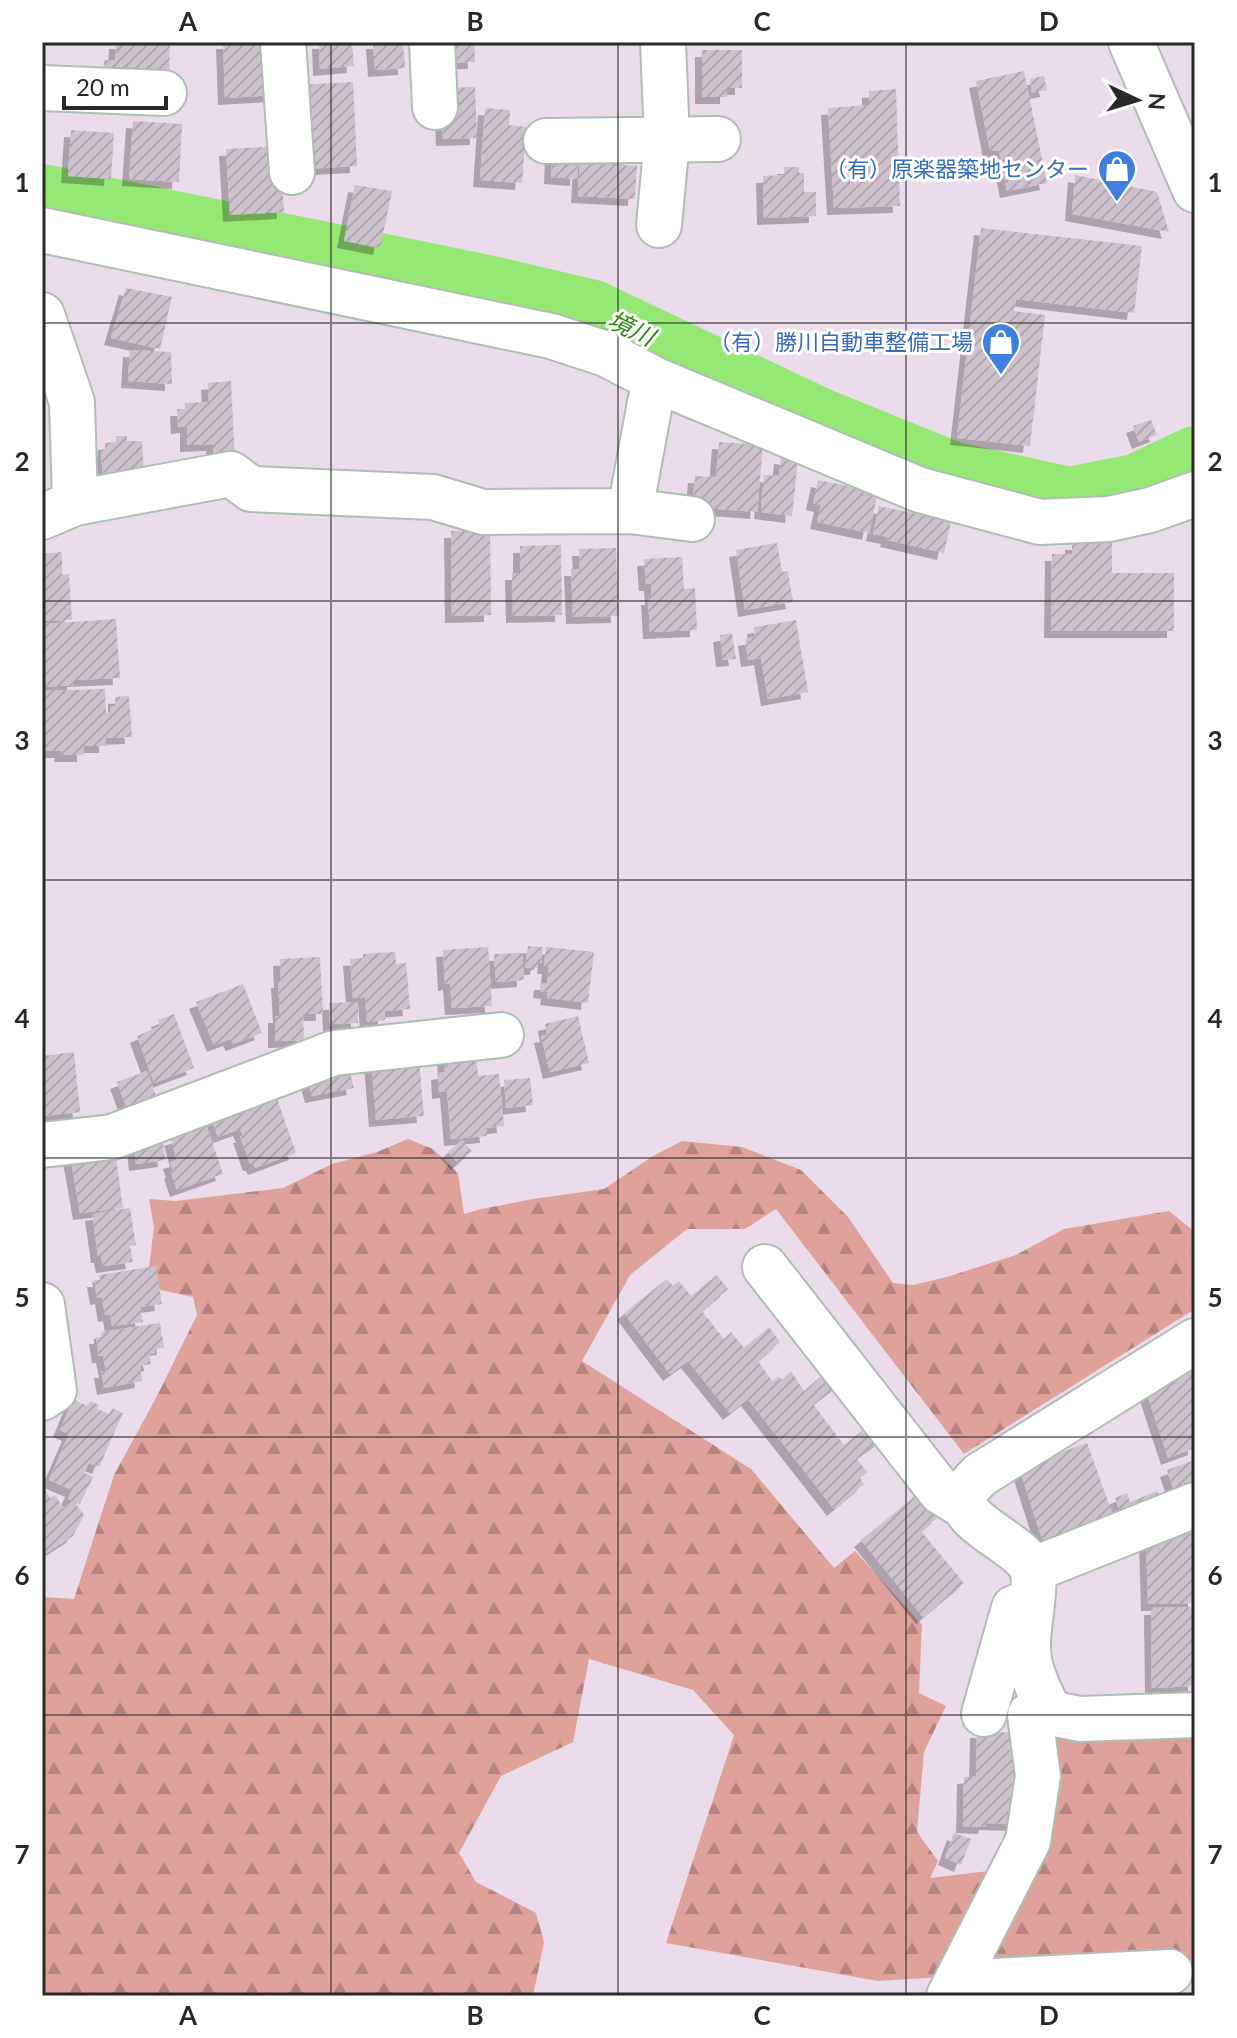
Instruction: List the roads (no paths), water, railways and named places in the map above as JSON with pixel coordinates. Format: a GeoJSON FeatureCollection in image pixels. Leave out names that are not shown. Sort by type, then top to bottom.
{"type":"FeatureCollection","features":[{"type":"Feature","properties":{"kind":"street"},"geometry":{"type":"LineString","coordinates":[[283,42],[292,172]]}},
{"type":"Feature","properties":{"kind":"street"},"geometry":{"type":"LineString","coordinates":[[432,42],[435,107]]}},
{"type":"Feature","properties":{"kind":"street"},"geometry":{"type":"LineString","coordinates":[[659,225],[667,140],[663,42]]}},
{"type":"Feature","properties":{"kind":"street"},"geometry":{"type":"LineString","coordinates":[[1131,42],[1195,190]]}},
{"type":"Feature","properties":{"kind":"street"},"geometry":{"type":"LineString","coordinates":[[42,88],[164,93]]}},
{"type":"Feature","properties":{"kind":"street"},"geometry":{"type":"LineString","coordinates":[[546,141],[718,139]]}},
{"type":"Feature","properties":{"kind":"street"},"geometry":{"type":"LineString","coordinates":[[42,230],[551,336],[606,354],[656,380],[920,490],[1040,522],[1109,519],[1150,510],[1195,494]]}},
{"type":"Feature","properties":{"kind":"street"},"geometry":{"type":"LineString","coordinates":[[42,315],[72,402],[59,510],[231,474],[251,489],[433,497],[483,512],[630,511],[692,519]]}},
{"type":"Feature","properties":{"kind":"street"},"geometry":{"type":"LineString","coordinates":[[630,511],[656,380]]}},
{"type":"Feature","properties":{"kind":"street"},"geometry":{"type":"LineString","coordinates":[[42,1145],[112,1137],[334,1053],[501,1035]]}},
{"type":"Feature","properties":{"kind":"street"},"geometry":{"type":"LineString","coordinates":[[765,1267],[941,1492],[964,1506],[977,1523],[1020,1553],[1032,1585],[1028,1646],[1032,1677],[1050,1713]]}},
{"type":"Feature","properties":{"kind":"street"},"geometry":{"type":"LineString","coordinates":[[42,1305],[54,1390],[42,1398]]}},
{"type":"Feature","properties":{"kind":"street"},"geometry":{"type":"LineString","coordinates":[[964,1506],[964,1493],[980,1475],[1195,1341]]}},
{"type":"Feature","properties":{"kind":"street"},"geometry":{"type":"LineString","coordinates":[[984,1714],[1014,1608],[1032,1585],[1195,1505]]}},
{"type":"Feature","properties":{"kind":"street"},"geometry":{"type":"LineString","coordinates":[[951,1992],[1028,1841],[1038,1776],[1030,1715],[1050,1713],[1080,1719],[1195,1715]]}},
{"type":"Feature","properties":{"kind":"street"},"geometry":{"type":"LineString","coordinates":[[951,1992],[973,1982],[1170,1972]]}},
{"type":"Feature","properties":{"kind":"waterway","name":"境川"},"geometry":{"type":"LineString","coordinates":[[42,195],[492,287],[593,311],[818,418],[951,472],[1069,498],[1136,485],[1195,457]]}},
{"type":"Feature","properties":{"kind":"place","name":"（有）原楽器築地センター"},"geometry":{"type":"Point","coordinates":[1117,203]}},
{"type":"Feature","properties":{"kind":"place","name":"（有）勝川自動車整備工場"},"geometry":{"type":"Point","coordinates":[1001,376]}}]}
